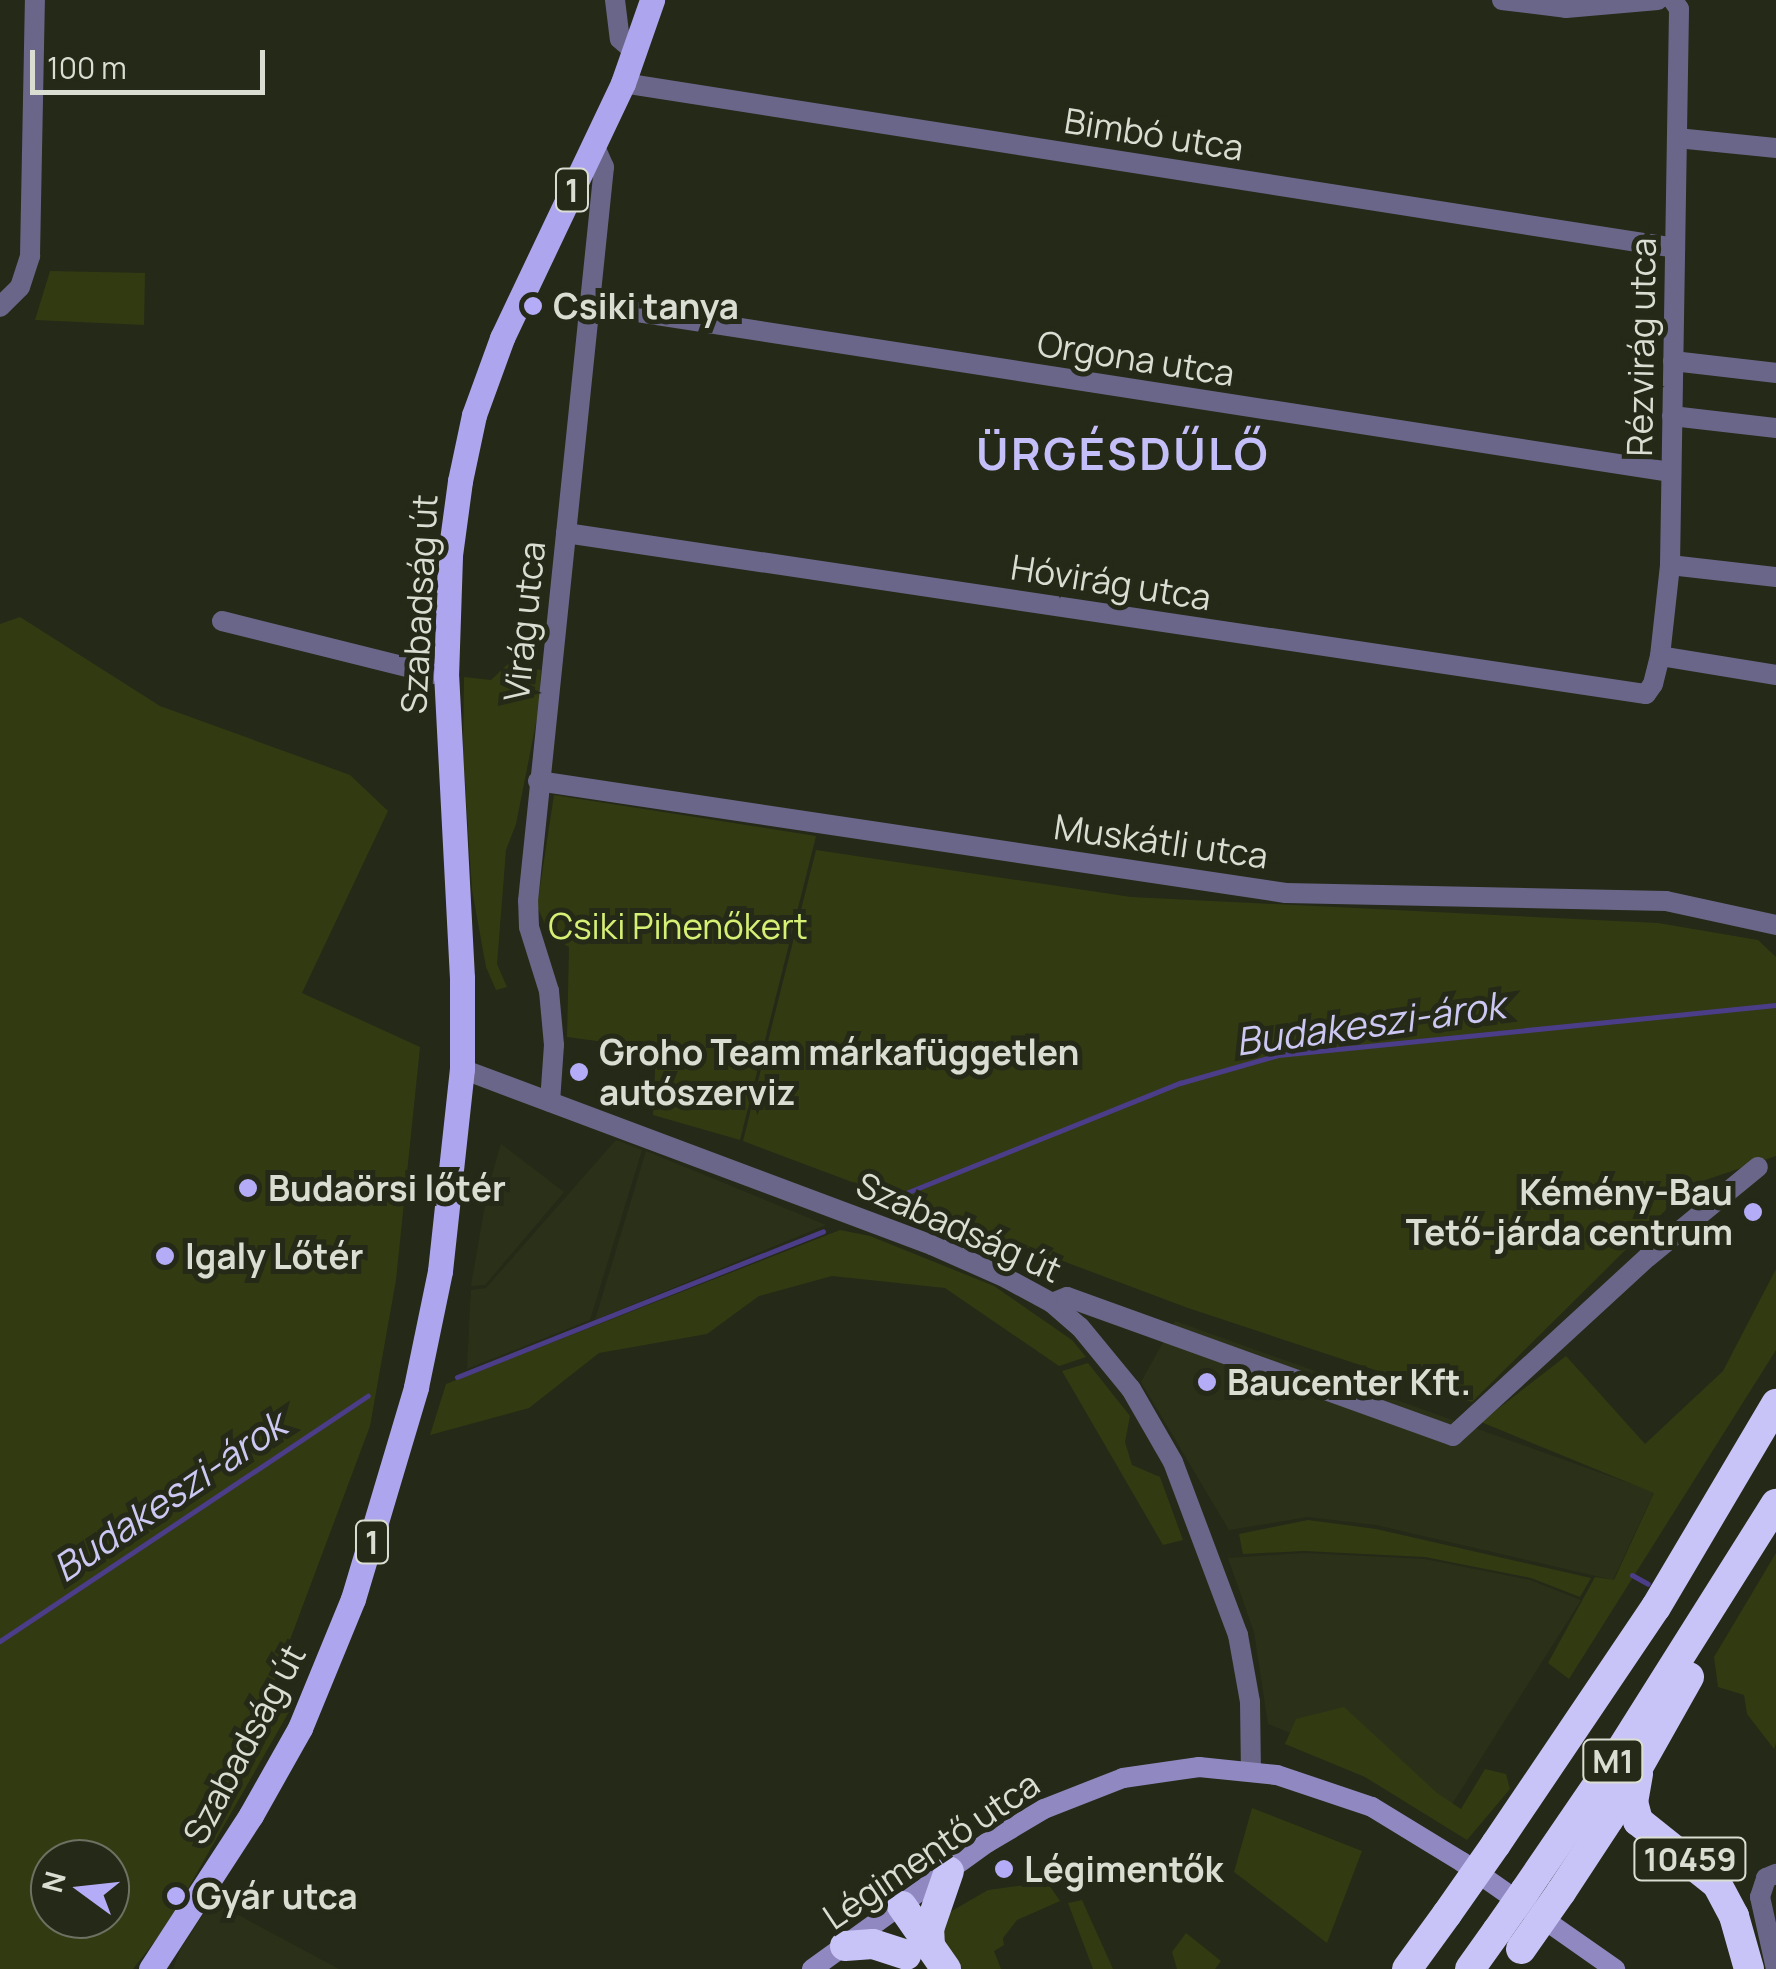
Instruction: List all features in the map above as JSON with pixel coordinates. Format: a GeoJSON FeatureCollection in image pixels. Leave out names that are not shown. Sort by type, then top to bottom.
{"type":"FeatureCollection","features":[{"type":"Feature","properties":{"kind":"highway","name":"M1"},"geometry":{"type":"LineString","coordinates":[[1405,1969],[1496,1844],[1650,1616],[1776,1404]]}},
{"type":"Feature","properties":{"kind":"highway","name":"M1"},"geometry":{"type":"LineString","coordinates":[[1548,1883],[1700,1639],[1776,1507]]}},
{"type":"Feature","properties":{"kind":"highway"},"geometry":{"type":"LineString","coordinates":[[1470,1969],[1508,1950],[1548,1883],[1642,1760],[1700,1639]]}},
{"type":"Feature","properties":{"kind":"highway","name":"10459"},"geometry":{"type":"LineString","coordinates":[[1642,1760],[1634,1792],[1638,1821],[1644,1831],[1690,1859],[1717,1884],[1734,1916],[1749,1969]]}},
{"type":"Feature","properties":{"kind":"highway"},"geometry":{"type":"LineString","coordinates":[[924,1960],[929,1929],[949,1871]]}},
{"type":"Feature","properties":{"kind":"highway"},"geometry":{"type":"LineString","coordinates":[[891,1914],[924,1960]]}},
{"type":"Feature","properties":{"kind":"highway"},"geometry":{"type":"LineString","coordinates":[[845,1946],[873,1944],[924,1960]]}},
{"type":"Feature","properties":{"kind":"main road","name":"Szabadság út"},"geometry":{"type":"LineString","coordinates":[[151,1969],[251,1815],[300,1728],[354,1599],[427,1339],[447,1221],[462,1069],[462,978],[446,677],[450,554],[474,415],[502,338],[623,83],[652,0]]}},
{"type":"Feature","properties":{"kind":"main road","name":"Légimentő utca"},"geometry":{"type":"LineString","coordinates":[[812,1969],[1044,1809],[1123,1778],[1164,1769],[1251,1770],[1324,1788],[1372,1807],[1430,1841],[1615,1969]]}},
{"type":"Feature","properties":{"kind":"street"},"geometry":{"type":"LineString","coordinates":[[0,307],[20,287],[30,256],[36,0]]}},
{"type":"Feature","properties":{"kind":"street"},"geometry":{"type":"LineString","coordinates":[[615,0],[620,39],[635,52]]}},
{"type":"Feature","properties":{"kind":"street"},"geometry":{"type":"LineString","coordinates":[[1502,0],[1566,8],[1658,0]]}},
{"type":"Feature","properties":{"kind":"street","name":"Rézvirág utca"},"geometry":{"type":"LineString","coordinates":[[1646,694],[1660,656],[1670,564],[1679,9],[1673,0]]}},
{"type":"Feature","properties":{"kind":"street","name":"Bimbó utca"},"geometry":{"type":"LineString","coordinates":[[623,83],[1675,248]]}},
{"type":"Feature","properties":{"kind":"street"},"geometry":{"type":"LineString","coordinates":[[1677,138],[1776,148]]}},
{"type":"Feature","properties":{"kind":"street","name":"Virág utca"},"geometry":{"type":"LineString","coordinates":[[550,1102],[554,1045],[548,991],[529,927],[538,781],[557,646],[604,167],[594,145]]}},
{"type":"Feature","properties":{"kind":"street","name":"Orgona utca"},"geometry":{"type":"LineString","coordinates":[[592,305],[1671,472]]}},
{"type":"Feature","properties":{"kind":"street"},"geometry":{"type":"LineString","coordinates":[[1673,361],[1776,373]]}},
{"type":"Feature","properties":{"kind":"street"},"geometry":{"type":"LineString","coordinates":[[1672,416],[1776,428]]}},
{"type":"Feature","properties":{"kind":"street","name":"Hóvirág utca"},"geometry":{"type":"LineString","coordinates":[[566,532],[1646,694]]}},
{"type":"Feature","properties":{"kind":"street"},"geometry":{"type":"LineString","coordinates":[[1670,564],[1776,577]]}},
{"type":"Feature","properties":{"kind":"street"},"geometry":{"type":"LineString","coordinates":[[222,621],[446,677]]}},
{"type":"Feature","properties":{"kind":"street"},"geometry":{"type":"LineString","coordinates":[[1660,656],[1776,675]]}},
{"type":"Feature","properties":{"kind":"street","name":"Muskátli utca"},"geometry":{"type":"LineString","coordinates":[[538,781],[1286,893],[1666,902],[1776,925]]}},
{"type":"Feature","properties":{"kind":"street","name":"Szabadság út"},"geometry":{"type":"LineString","coordinates":[[462,1069],[932,1246],[1052,1304],[1108,1358],[1155,1425],[1173,1462],[1238,1635],[1250,1702],[1251,1770]]}},
{"type":"Feature","properties":{"kind":"street"},"geometry":{"type":"LineString","coordinates":[[1052,1304],[1067,1297],[1453,1436],[1648,1257],[1758,1167]]}},
{"type":"Feature","properties":{"kind":"street"},"geometry":{"type":"LineString","coordinates":[[1776,1874],[1766,1878],[1760,1896],[1776,1969]]}},
{"type":"Feature","properties":{"kind":"shaded area"},"geometry":{"type":"Polygon","coordinates":[[[616,1140],[642,1150],[590,1320],[467,1369],[471,1290],[486,1288],[616,1140]]]}},
{"type":"Feature","properties":{"kind":"shaded area"},"geometry":{"type":"Polygon","coordinates":[[[501,1144],[564,1192],[485,1285],[471,1286],[488,1188],[501,1144]]]}},
{"type":"Feature","properties":{"kind":"shaded area"},"geometry":{"type":"Polygon","coordinates":[[[646,1151],[826,1225],[595,1320],[646,1151]]]}},
{"type":"Feature","properties":{"kind":"shaded area"},"geometry":{"type":"Polygon","coordinates":[[[1175,1321],[1654,1492],[1613,1580],[1376,1525],[1308,1517],[1229,1530],[1141,1382],[1175,1321]]]}},
{"type":"Feature","properties":{"kind":"shaded area"},"geometry":{"type":"Polygon","coordinates":[[[1304,1553],[1424,1559],[1530,1580],[1581,1600],[1449,1809],[1382,1770],[1268,1724],[1254,1632],[1228,1558],[1304,1553]]]}},
{"type":"Feature","properties":{"kind":"shaded area"},"geometry":{"type":"Polygon","coordinates":[[[212,1901],[339,1969],[173,1969],[180,1950],[212,1901]]]}},
{"type":"Feature","properties":{"kind":"green space"},"geometry":{"type":"Polygon","coordinates":[[[50,271],[145,273],[144,325],[35,320],[50,271]]]}},
{"type":"Feature","properties":{"kind":"green space"},"geometry":{"type":"Polygon","coordinates":[[[20,617],[160,706],[350,775],[388,811],[302,993],[420,1047],[396,1280],[370,1426],[269,1696],[290,1710],[166,1927],[133,1969],[0,1969],[0,624],[20,617]]]}},
{"type":"Feature","properties":{"kind":"green space"},"geometry":{"type":"Polygon","coordinates":[[[508,664],[541,670],[539,708],[516,824],[506,850],[497,964],[507,987],[496,990],[486,967],[472,890],[463,751],[464,677],[491,680],[508,664]]]}},
{"type":"Feature","properties":{"kind":"green space","name":"Csiki Pihenőkert"},"geometry":{"type":"Polygon","coordinates":[[[554,795],[816,836],[740,1140],[653,1115],[656,1049],[567,1037],[569,947],[550,936],[537,906],[554,795]]]}},
{"type":"Feature","properties":{"kind":"green space"},"geometry":{"type":"Polygon","coordinates":[[[816,850],[1131,897],[1658,923],[1758,940],[1776,957],[1776,1156],[1691,1185],[1472,1402],[1188,1308],[743,1141],[816,850]]]}},
{"type":"Feature","properties":{"kind":"green space"},"geometry":{"type":"Polygon","coordinates":[[[840,1230],[870,1236],[994,1286],[1072,1340],[1086,1357],[1059,1366],[945,1288],[832,1276],[759,1296],[707,1334],[599,1353],[529,1408],[430,1435],[446,1384],[840,1230]]]}},
{"type":"Feature","properties":{"kind":"green space"},"geometry":{"type":"Polygon","coordinates":[[[1776,1269],[1776,1350],[1569,1679],[1548,1663],[1595,1577],[1614,1580],[1654,1493],[1481,1422],[1566,1356],[1645,1444],[1723,1371],[1776,1269]]]}},
{"type":"Feature","properties":{"kind":"green space"},"geometry":{"type":"Polygon","coordinates":[[[1088,1363],[1130,1416],[1125,1442],[1132,1465],[1160,1477],[1183,1540],[1163,1545],[1062,1371],[1088,1363]]]}},
{"type":"Feature","properties":{"kind":"green space"},"geometry":{"type":"Polygon","coordinates":[[[1308,1520],[1376,1529],[1591,1578],[1580,1597],[1531,1578],[1425,1557],[1304,1551],[1243,1554],[1239,1534],[1308,1520]]]}},
{"type":"Feature","properties":{"kind":"green space"},"geometry":{"type":"Polygon","coordinates":[[[1776,1553],[1774,1749],[1747,1714],[1744,1695],[1718,1687],[1714,1657],[1776,1553]]]}},
{"type":"Feature","properties":{"kind":"green space"},"geometry":{"type":"Polygon","coordinates":[[[1344,1707],[1437,1793],[1461,1809],[1485,1769],[1506,1774],[1510,1789],[1467,1840],[1365,1777],[1285,1744],[1296,1719],[1344,1707]]]}},
{"type":"Feature","properties":{"kind":"green space"},"geometry":{"type":"Polygon","coordinates":[[[1252,1808],[1362,1851],[1327,1943],[1234,1872],[1252,1808]]]}},
{"type":"Feature","properties":{"kind":"green space"},"geometry":{"type":"Polygon","coordinates":[[[1047,1882],[1060,1901],[1017,1920],[1003,1938],[1004,1945],[994,1951],[1001,1969],[960,1969],[945,1945],[942,1929],[950,1912],[988,1890],[1047,1882]]]}},
{"type":"Feature","properties":{"kind":"green space"},"geometry":{"type":"Polygon","coordinates":[[[1082,1900],[1113,1969],[1093,1969],[1068,1903],[1082,1900]]]}},
{"type":"Feature","properties":{"kind":"green space"},"geometry":{"type":"Polygon","coordinates":[[[1186,1933],[1221,1961],[1215,1969],[1177,1969],[1172,1952],[1186,1933]]]}},
{"type":"Feature","properties":{"kind":"waterway","name":"Budakeszi-árok"},"geometry":{"type":"LineString","coordinates":[[876,1205],[1180,1083],[1278,1055],[1776,1005]]}},
{"type":"Feature","properties":{"kind":"waterway","name":"Budakeszi-árok"},"geometry":{"type":"LineString","coordinates":[[457,1377],[823,1231]]}},
{"type":"Feature","properties":{"kind":"waterway","name":"Budakeszi-árok"},"geometry":{"type":"LineString","coordinates":[[0,1641],[368,1396]]}},
{"type":"Feature","properties":{"kind":"waterway"},"geometry":{"type":"LineString","coordinates":[[1632,1575],[1648,1584]]}},
{"type":"Feature","properties":{"kind":"place","name":"Csiki tanya"},"geometry":{"type":"Point","coordinates":[533,306]}},
{"type":"Feature","properties":{"kind":"place","name":"Groho Team márkafüggetlen autószerviz"},"geometry":{"type":"Point","coordinates":[579,1072]}},
{"type":"Feature","properties":{"kind":"place","name":"Budaörsi lőtér"},"geometry":{"type":"Point","coordinates":[248,1188]}},
{"type":"Feature","properties":{"kind":"place","name":"Kémény-Bau Tető-járda centrum"},"geometry":{"type":"Point","coordinates":[1753,1212]}},
{"type":"Feature","properties":{"kind":"place","name":"Igaly Lőtér"},"geometry":{"type":"Point","coordinates":[165,1256]}},
{"type":"Feature","properties":{"kind":"place","name":"Baucenter Kft."},"geometry":{"type":"Point","coordinates":[1207,1382]}},
{"type":"Feature","properties":{"kind":"place","name":"Légimentők"},"geometry":{"type":"Point","coordinates":[1004,1869]}},
{"type":"Feature","properties":{"kind":"place","name":"Gyár utca"},"geometry":{"type":"Point","coordinates":[176,1896]}},
{"type":"Feature","properties":{"kind":"district","name":"ÜRGÉSDŰLŐ"},"geometry":{"type":"Point","coordinates":[1123,454]}}]}
